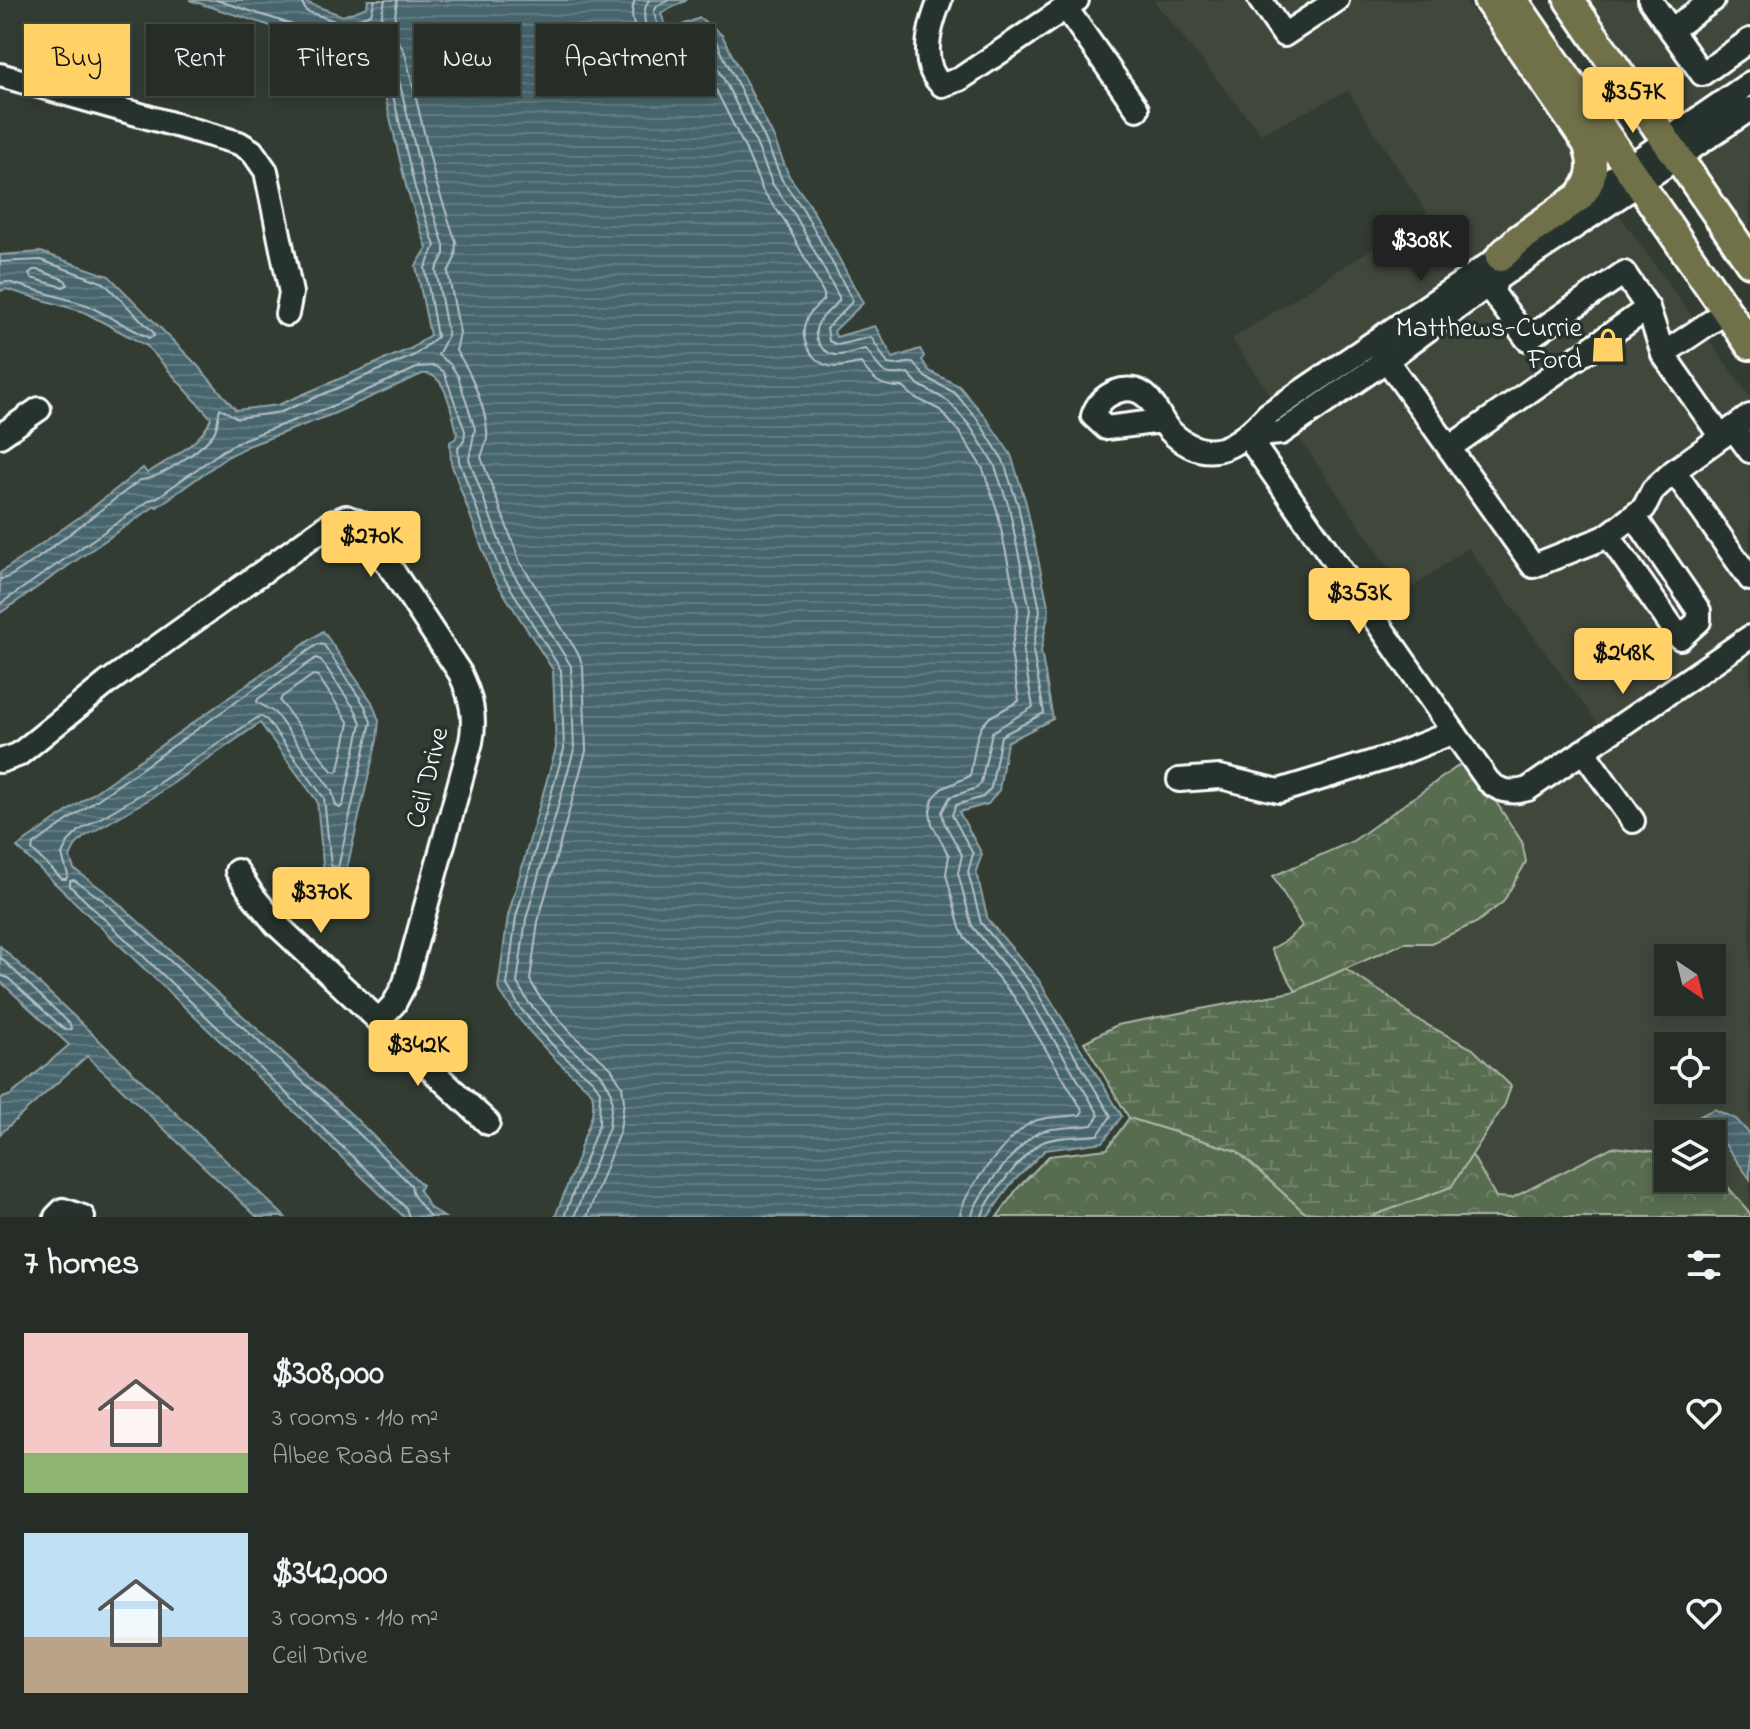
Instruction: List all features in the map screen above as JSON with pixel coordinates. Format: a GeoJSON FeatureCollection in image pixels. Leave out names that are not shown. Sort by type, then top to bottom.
{"type":"FeatureCollection","features":[{"type":"Feature","properties":{"kind":"main road"},"geometry":{"type":"LineString","coordinates":[[1488,0],[1587,143],[1593,166],[1587,187],[1579,197],[1518,240],[1498,269]]}},
{"type":"Feature","properties":{"kind":"main road"},"geometry":{"type":"LineString","coordinates":[[1513,0],[1750,345]]}},
{"type":"Feature","properties":{"kind":"main road"},"geometry":{"type":"LineString","coordinates":[[1569,0],[1750,262]]}},
{"type":"Feature","properties":{"kind":"street"},"geometry":{"type":"LineString","coordinates":[[940,0],[934,15],[929,52],[931,73],[942,85],[960,79],[1072,4],[1137,109]]}},
{"type":"Feature","properties":{"kind":"street"},"geometry":{"type":"LineString","coordinates":[[1260,0],[1284,35],[1337,0]]}},
{"type":"Feature","properties":{"kind":"street"},"geometry":{"type":"LineString","coordinates":[[1650,0],[1702,74],[1750,40]]}},
{"type":"Feature","properties":{"kind":"street"},"geometry":{"type":"LineString","coordinates":[[1671,30],[1713,0]]}},
{"type":"Feature","properties":{"kind":"street"},"geometry":{"type":"LineString","coordinates":[[0,75],[239,143],[252,151],[266,171],[291,293],[287,314]]}},
{"type":"Feature","properties":{"kind":"street"},"geometry":{"type":"LineString","coordinates":[[1672,149],[1750,83]]}},
{"type":"Feature","properties":{"kind":"street"},"geometry":{"type":"LineString","coordinates":[[1162,421],[1170,431],[1192,446],[1212,451],[1233,446],[1268,414],[1380,352],[1672,149],[1750,109]]}},
{"type":"Feature","properties":{"kind":"street"},"geometry":{"type":"LineString","coordinates":[[1498,269],[1493,293],[1527,339],[1624,273],[1648,308],[1663,354],[1735,427],[1750,451]]}},
{"type":"Feature","properties":{"kind":"street"},"geometry":{"type":"LineString","coordinates":[[1449,448],[1648,308]]}},
{"type":"Feature","properties":{"kind":"street"},"geometry":{"type":"LineString","coordinates":[[1663,354],[1727,311]]}},
{"type":"Feature","properties":{"kind":"street"},"geometry":{"type":"LineString","coordinates":[[1380,352],[1533,566],[1608,535],[1644,508],[1653,490],[1674,471],[1735,427]]}},
{"type":"Feature","properties":{"kind":"street"},"geometry":{"type":"LineString","coordinates":[[0,436],[39,409]]}},
{"type":"Feature","properties":{"kind":"street"},"geometry":{"type":"LineString","coordinates":[[1247,436],[1488,781],[1496,788],[1505,791],[1528,789],[1750,637]]}},
{"type":"Feature","properties":{"kind":"street"},"geometry":{"type":"LineString","coordinates":[[1674,471],[1750,579]]}},
{"type":"Feature","properties":{"kind":"street"},"geometry":{"type":"LineString","coordinates":[[1608,535],[1680,638],[1699,621],[1699,611],[1634,516]]}},
{"type":"Feature","properties":{"kind":"street","name":"Ceil Drive"},"geometry":{"type":"LineString","coordinates":[[0,761],[18,755],[98,690],[331,523],[346,517],[361,523],[460,673],[470,695],[474,717],[471,742],[405,983],[394,1004],[379,1020]]}},
{"type":"Feature","properties":{"kind":"street"},"geometry":{"type":"LineString","coordinates":[[1179,780],[1220,777],[1279,791],[1393,756],[1454,732]]}},
{"type":"Feature","properties":{"kind":"street"},"geometry":{"type":"LineString","coordinates":[[1583,751],[1633,821]]}},
{"type":"Feature","properties":{"kind":"street"},"geometry":{"type":"LineString","coordinates":[[237,871],[276,924],[488,1123]]}},
{"type":"Feature","properties":{"kind":"shaded area"},"geometry":{"type":"Polygon","coordinates":[[[1153,0],[1465,0],[1750,397],[1750,1134],[1737,1119],[1714,1109],[1717,1120],[1654,1120],[1654,1152],[1611,1147],[1512,1198],[1496,1197],[1472,1155],[1505,1104],[1473,1049],[1414,1018],[1395,1001],[1345,969],[1404,943],[1431,943],[1476,923],[1522,842],[1499,806],[1603,731],[1468,548],[1405,593],[1232,339],[1427,213],[1348,91],[1261,134],[1153,0]]]}},
{"type":"Feature","properties":{"kind":"shaded area"},"geometry":{"type":"Polygon","coordinates":[[[1578,0],[1750,0],[1750,72],[1667,128],[1578,0]]]}},
{"type":"Feature","properties":{"kind":"shaded area"},"geometry":{"type":"Polygon","coordinates":[[[1750,120],[1750,249],[1689,161],[1750,120]]]}},
{"type":"Feature","properties":{"kind":"shaded area"},"geometry":{"type":"Polygon","coordinates":[[[1726,1146],[1750,1179],[1750,1213],[1726,1185],[1726,1146]]]}},
{"type":"Feature","properties":{"kind":"green space"},"geometry":{"type":"Polygon","coordinates":[[[1468,759],[1522,842],[1526,862],[1503,902],[1476,923],[1431,943],[1404,943],[1296,991],[1271,949],[1302,926],[1273,876],[1353,841],[1468,759]]]}},
{"type":"Feature","properties":{"kind":"green space"},"geometry":{"type":"Polygon","coordinates":[[[1345,969],[1395,1001],[1414,1018],[1473,1049],[1511,1086],[1505,1104],[1451,1187],[1369,1217],[1304,1212],[1237,1151],[1129,1118],[1084,1042],[1117,1025],[1296,991],[1345,969]]]}},
{"type":"Feature","properties":{"kind":"green space"},"geometry":{"type":"Polygon","coordinates":[[[1129,1118],[1237,1151],[1304,1212],[1362,1217],[997,1217],[1017,1189],[1049,1156],[1107,1149],[1129,1118]]]}},
{"type":"Feature","properties":{"kind":"green space"},"geometry":{"type":"Polygon","coordinates":[[[1612,1147],[1654,1152],[1654,1192],[1726,1192],[1726,1185],[1750,1217],[1369,1217],[1451,1187],[1472,1155],[1496,1197],[1512,1198],[1612,1147]]]}},
{"type":"Feature","properties":{"kind":"water"},"geometry":{"type":"Polygon","coordinates":[[[189,0],[300,0],[343,16],[367,7],[368,0],[687,0],[661,13],[665,24],[536,24],[536,96],[715,96],[715,30],[722,35],[773,136],[789,176],[810,205],[863,303],[834,331],[836,337],[875,326],[893,358],[920,349],[929,371],[959,386],[984,415],[1011,455],[1026,503],[1049,610],[1041,651],[1053,719],[1007,742],[999,790],[988,804],[959,812],[982,854],[976,871],[988,920],[1038,979],[1122,1116],[1103,1142],[1045,1150],[1011,1184],[988,1217],[555,1217],[591,1118],[592,1093],[530,1032],[498,988],[508,916],[556,748],[553,670],[492,575],[451,463],[450,442],[456,438],[457,432],[447,395],[437,379],[430,375],[422,374],[227,457],[0,613],[0,573],[143,468],[147,473],[184,450],[201,435],[211,418],[147,346],[84,312],[6,289],[0,291],[0,255],[41,252],[109,276],[197,365],[236,410],[278,405],[412,348],[430,335],[416,266],[427,248],[407,190],[385,96],[398,96],[398,24],[270,26],[189,0]]]}},
{"type":"Feature","properties":{"kind":"water"},"geometry":{"type":"Polygon","coordinates":[[[700,18],[708,24],[685,24],[700,18]]]}},
{"type":"Feature","properties":{"kind":"water"},"geometry":{"type":"Polygon","coordinates":[[[323,631],[372,702],[379,721],[343,885],[325,886],[317,801],[260,723],[153,797],[84,837],[75,846],[70,858],[74,869],[107,893],[350,1113],[422,1185],[419,1190],[430,1208],[444,1217],[404,1217],[17,847],[323,631]]]}},
{"type":"Feature","properties":{"kind":"water"},"geometry":{"type":"Polygon","coordinates":[[[0,946],[285,1217],[257,1217],[87,1056],[0,1134],[0,1099],[11,1095],[69,1045],[0,981],[0,946]]]}},
{"type":"Feature","properties":{"kind":"water"},"geometry":{"type":"Polygon","coordinates":[[[1714,1109],[1736,1119],[1750,1134],[1750,1179],[1726,1146],[1726,1120],[1692,1120],[1714,1109]]]}},
{"type":"Feature","properties":{"kind":"place","name":"Matthews-Currie Ford"},"geometry":{"type":"Point","coordinates":[1608,345]}}]}
